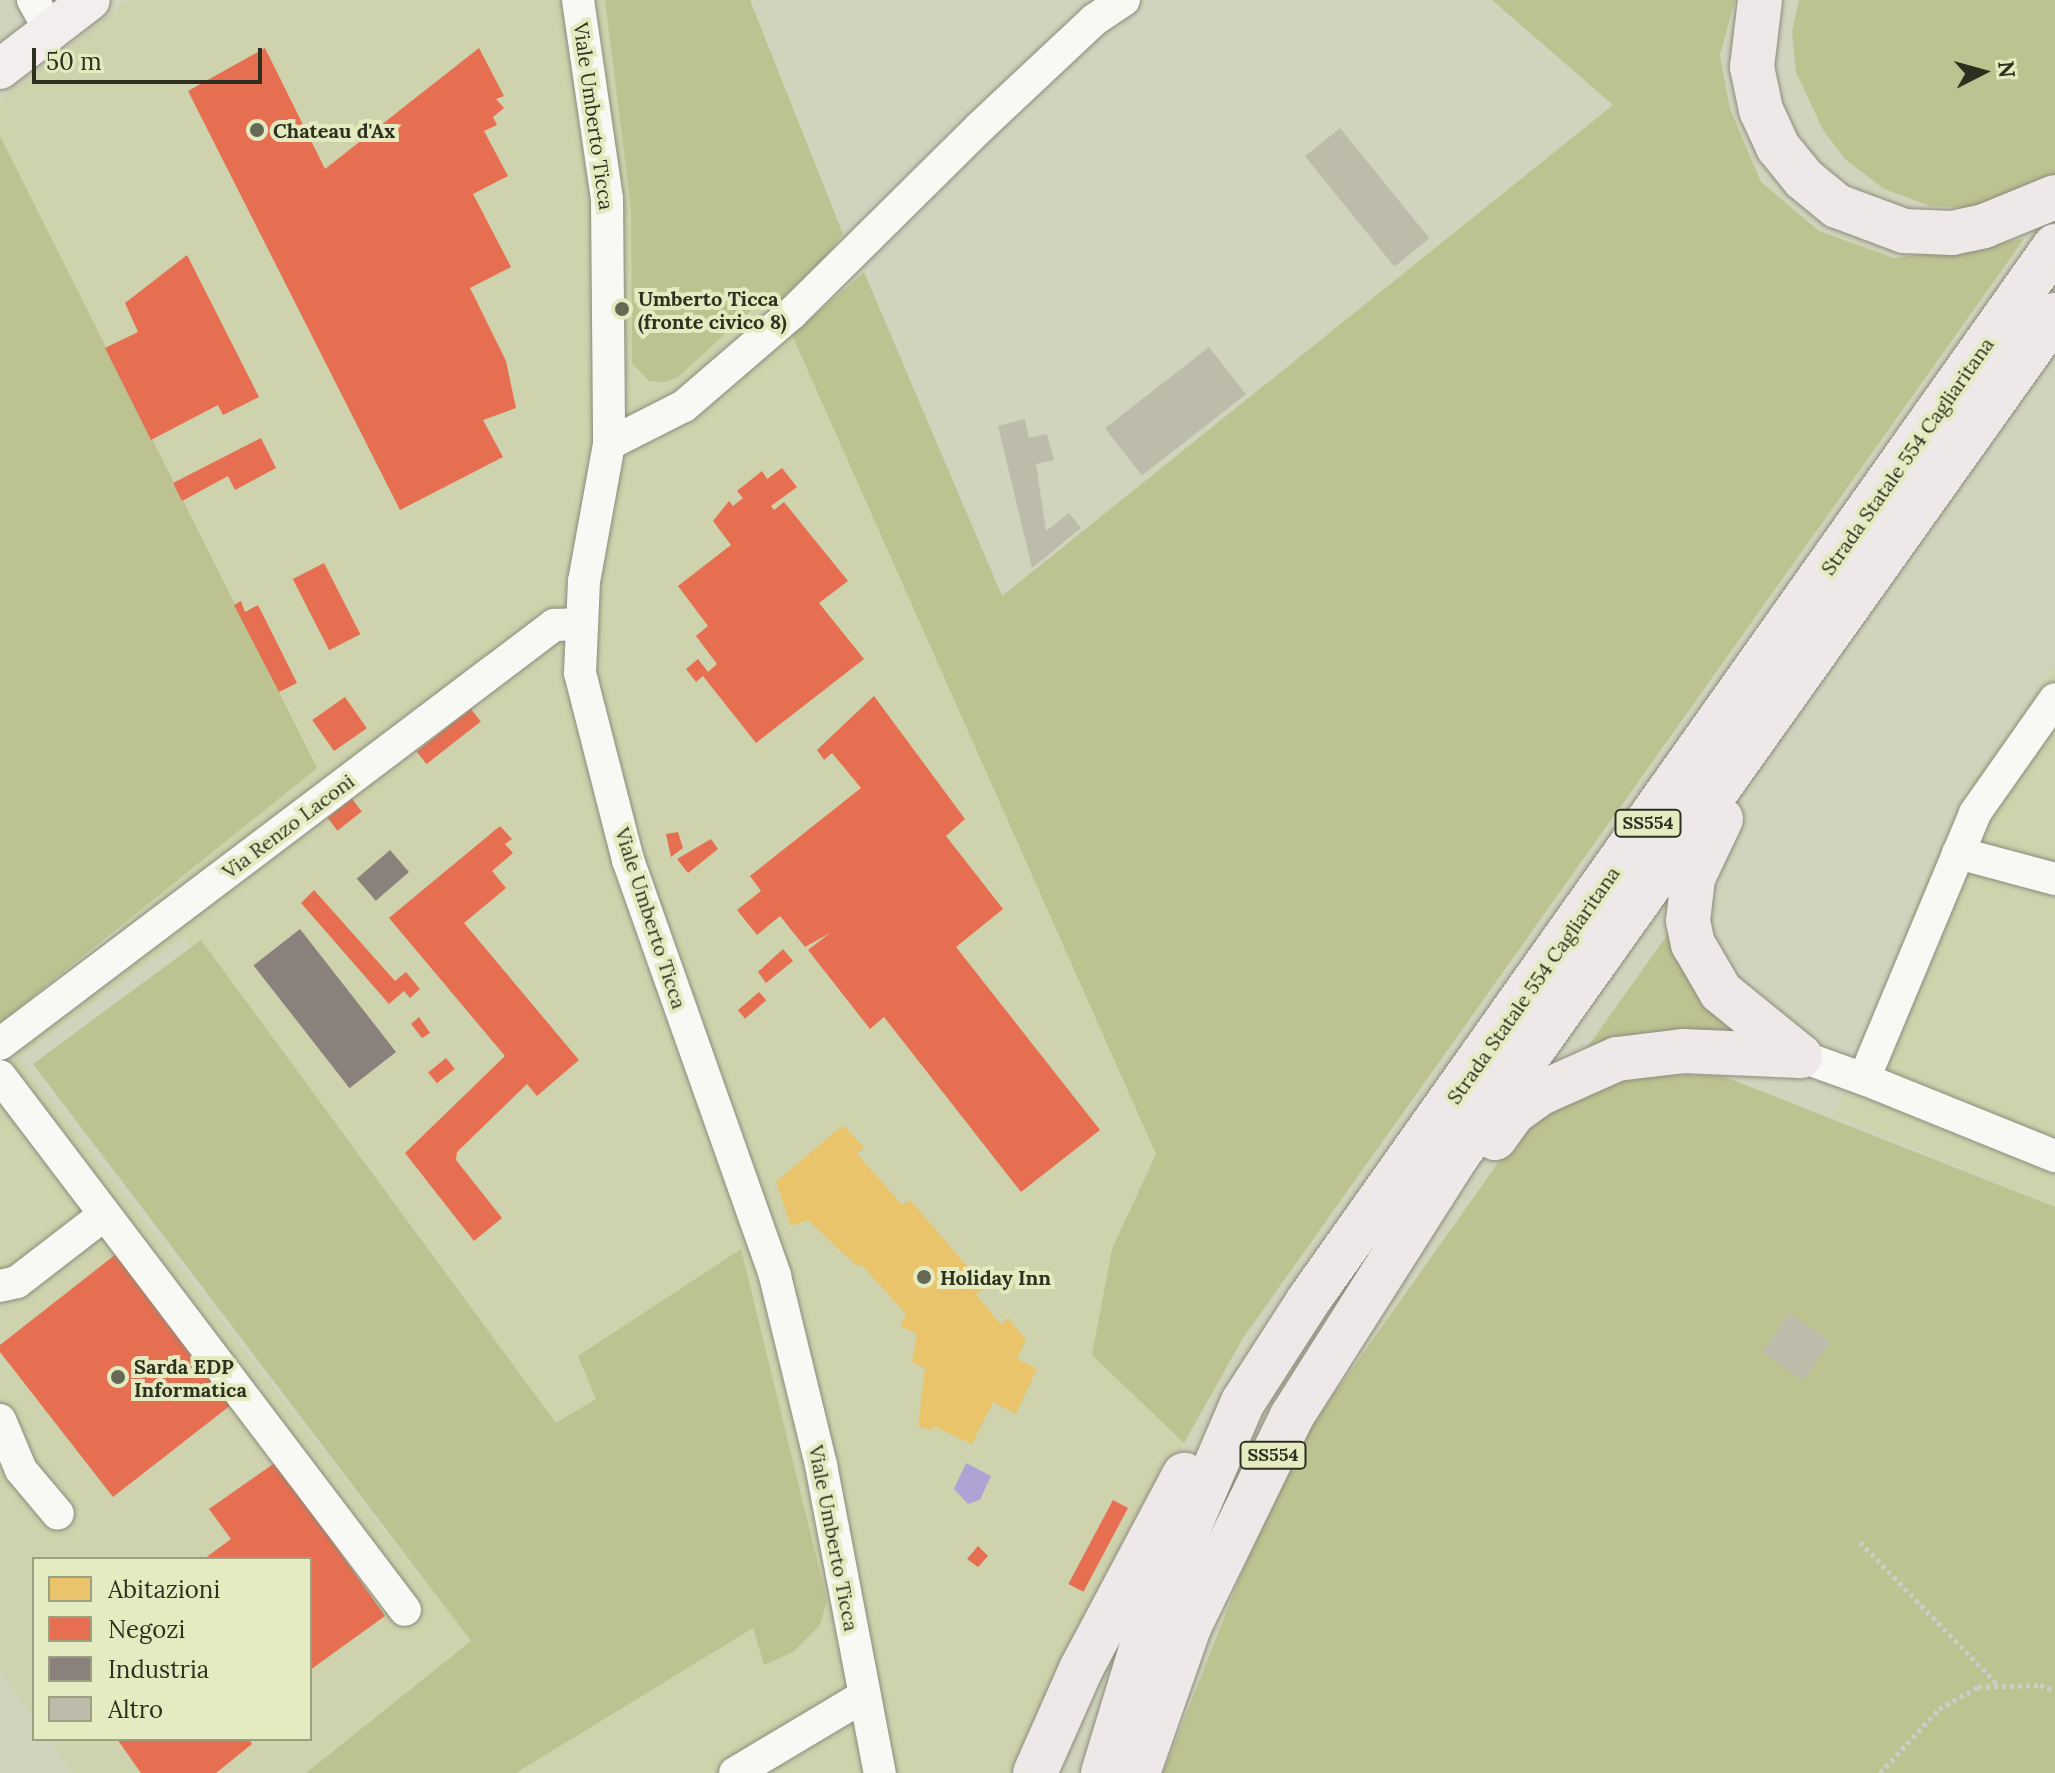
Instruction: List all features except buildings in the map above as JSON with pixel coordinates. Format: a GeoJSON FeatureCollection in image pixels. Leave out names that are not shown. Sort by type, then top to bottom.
{"type":"FeatureCollection","features":[{"type":"Feature","properties":{"kind":"highway"},"geometry":{"type":"LineString","coordinates":[[1760,0],[1752,67],[1761,110],[1795,169],[1837,206],[1904,231],[1952,233],[1984,226],[2055,197]]}},
{"type":"Feature","properties":{"kind":"highway","name":"Strada Statale 554 Cagliaritana"},"geometry":{"type":"LineString","coordinates":[[1103,1773],[1152,1613],[1243,1402],[1308,1301],[2055,246]]}},
{"type":"Feature","properties":{"kind":"highway","name":"Strada Statale 554 Cagliaritana"},"geometry":{"type":"LineString","coordinates":[[1138,1773],[1144,1743],[1189,1627],[1292,1416],[1455,1159],[1721,780],[2055,315]]}},
{"type":"Feature","properties":{"kind":"highway"},"geometry":{"type":"LineString","coordinates":[[1721,780],[1727,808],[1698,861],[1689,897],[1693,944],[1721,992],[1800,1056]]}},
{"type":"Feature","properties":{"kind":"highway"},"geometry":{"type":"LineString","coordinates":[[1455,1159],[1481,1158],[1522,1106],[1567,1079],[1617,1059],[1683,1051],[1800,1056]]}},
{"type":"Feature","properties":{"kind":"highway"},"geometry":{"type":"LineString","coordinates":[[1035,1773],[1081,1669],[1184,1474],[1243,1402]]}},
{"type":"Feature","properties":{"kind":"main road"},"geometry":{"type":"LineString","coordinates":[[0,69],[42,15],[90,0]]}},
{"type":"Feature","properties":{"kind":"street","name":"Viale Umberto Ticca"},"geometry":{"type":"LineString","coordinates":[[578,0],[607,199],[609,444],[584,581],[580,673],[628,860],[775,1276],[821,1465],[881,1772]]}},
{"type":"Feature","properties":{"kind":"street"},"geometry":{"type":"LineString","coordinates":[[609,444],[684,406],[834,277],[979,128],[1094,20],[1124,0]]}},
{"type":"Feature","properties":{"kind":"street","name":"Via Renzo Laconi"},"geometry":{"type":"LineString","coordinates":[[0,1044],[554,625],[582,624]]}},
{"type":"Feature","properties":{"kind":"street"},"geometry":{"type":"LineString","coordinates":[[1864,1079],[1975,813],[2055,699]]}},
{"type":"Feature","properties":{"kind":"street"},"geometry":{"type":"LineString","coordinates":[[1958,853],[2055,879]]}},
{"type":"Feature","properties":{"kind":"street"},"geometry":{"type":"LineString","coordinates":[[1800,1056],[2055,1156]]}},
{"type":"Feature","properties":{"kind":"street"},"geometry":{"type":"LineString","coordinates":[[0,1076],[405,1610]]}},
{"type":"Feature","properties":{"kind":"street"},"geometry":{"type":"LineString","coordinates":[[0,1286],[17,1282],[104,1215]]}},
{"type":"Feature","properties":{"kind":"street"},"geometry":{"type":"LineString","coordinates":[[0,1420],[21,1470],[58,1514]]}},
{"type":"Feature","properties":{"kind":"street"},"geometry":{"type":"LineString","coordinates":[[735,1773],[767,1764],[864,1696]]}},
{"type":"Feature","properties":{"kind":"path"},"geometry":{"type":"LineString","coordinates":[[1860,1542],[2000,1687]]}},
{"type":"Feature","properties":{"kind":"path"},"geometry":{"type":"LineString","coordinates":[[1880,1773],[1939,1709],[1978,1687],[2040,1685],[2055,1691]]}},
{"type":"Feature","properties":{"kind":"shaded area"},"geometry":{"type":"Polygon","coordinates":[[[128,0],[605,0],[631,209],[631,319],[736,323],[763,299],[781,300],[792,335],[1156,1154],[1112,1249],[1093,1355],[1184,1443],[1010,1773],[516,1773],[753,1627],[765,1665],[731,1256],[578,1356],[597,1399],[556,1423],[358,1152],[183,937],[18,1058],[471,1641],[306,1773],[73,1773],[50,1741],[312,1741],[312,1557],[32,1557],[32,1715],[0,1670],[0,1023],[121,930],[54,247],[0,136],[0,100],[128,0]]]}},
{"type":"Feature","properties":{"kind":"shaded area"},"geometry":{"type":"Polygon","coordinates":[[[605,0],[750,0],[843,234],[818,267],[781,300],[763,299],[678,377],[665,382],[649,381],[632,363],[631,209],[605,0]]]}},
{"type":"Feature","properties":{"kind":"shaded area"},"geometry":{"type":"Polygon","coordinates":[[[1492,0],[1735,0],[1720,55],[1730,109],[1761,182],[1819,231],[1894,258],[2024,239],[1243,1338],[1184,1443],[1092,1355],[1112,1249],[1156,1154],[792,335],[864,272],[1002,596],[1613,105],[1492,0]]]}},
{"type":"Feature","properties":{"kind":"shaded area"},"geometry":{"type":"Polygon","coordinates":[[[1799,0],[2055,0],[2055,178],[2040,189],[1967,208],[1930,206],[1884,189],[1846,160],[1823,130],[1796,72],[1792,31],[1799,0]]]}},
{"type":"Feature","properties":{"kind":"shaded area"},"geometry":{"type":"Polygon","coordinates":[[[0,136],[317,768],[0,1023],[0,136]]]}},
{"type":"Feature","properties":{"kind":"shaded area"},"geometry":{"type":"Polygon","coordinates":[[[2055,665],[2055,1207],[1835,1116],[1934,861],[1972,783],[2055,665]]]}},
{"type":"Feature","properties":{"kind":"shaded area"},"geometry":{"type":"Polygon","coordinates":[[[1678,920],[1762,1038],[1579,1059],[1678,920]]]}},
{"type":"Feature","properties":{"kind":"shaded area"},"geometry":{"type":"Polygon","coordinates":[[[201,940],[556,1423],[596,1399],[578,1356],[741,1249],[827,1601],[820,1625],[793,1652],[764,1665],[753,1628],[516,1773],[306,1773],[471,1641],[33,1064],[201,940]]]}},
{"type":"Feature","properties":{"kind":"shaded area"},"geometry":{"type":"Polygon","coordinates":[[[1646,1074],[1723,1076],[2055,1207],[2055,1773],[1163,1773],[1242,1572],[1308,1431],[1522,1129],[1591,1086],[1646,1074]]]}},
{"type":"Feature","properties":{"kind":"shaded area"},"geometry":{"type":"Polygon","coordinates":[[[966,1463],[991,1476],[980,1500],[968,1504],[954,1489],[966,1463]]]}},
{"type":"Feature","properties":{"kind":"place","name":"Chateau d'Ax"},"geometry":{"type":"Point","coordinates":[257,130]}},
{"type":"Feature","properties":{"kind":"place","name":"Umberto Ticca (fronte civico 8)"},"geometry":{"type":"Point","coordinates":[622,309]}},
{"type":"Feature","properties":{"kind":"place","name":"Holiday Inn"},"geometry":{"type":"Point","coordinates":[924,1277]}},
{"type":"Feature","properties":{"kind":"place","name":"Sarda EDP Informatica"},"geometry":{"type":"Point","coordinates":[118,1377]}}]}
